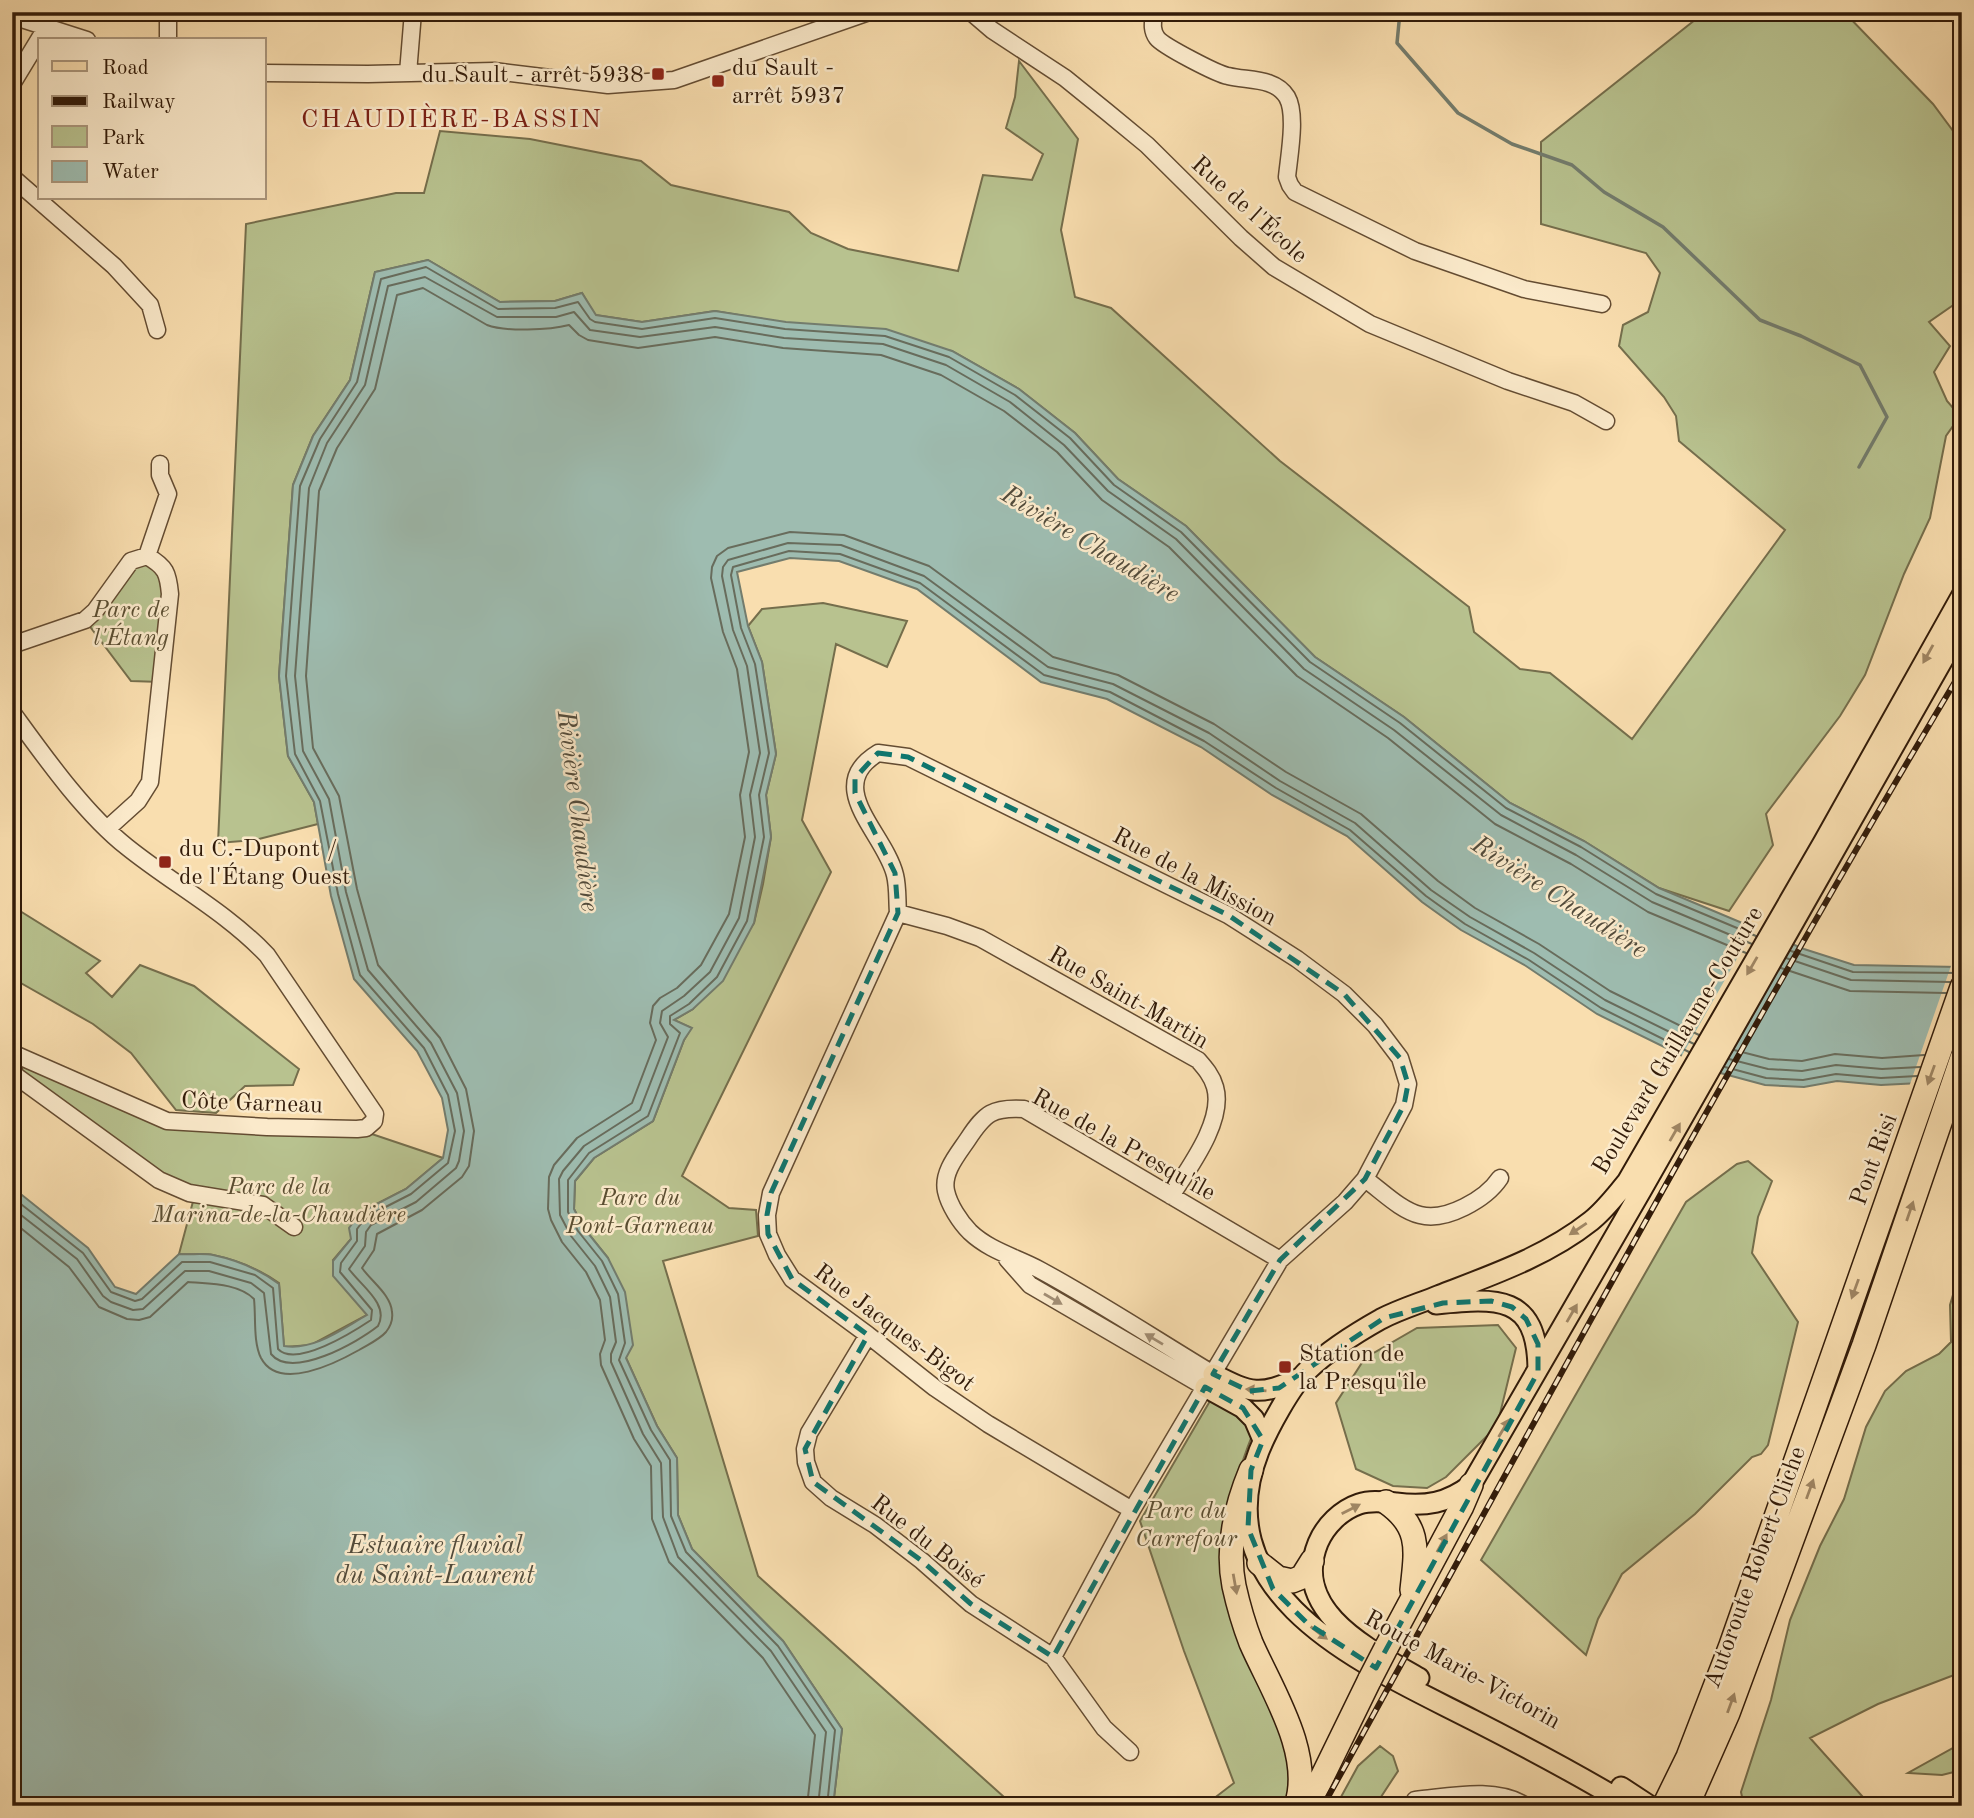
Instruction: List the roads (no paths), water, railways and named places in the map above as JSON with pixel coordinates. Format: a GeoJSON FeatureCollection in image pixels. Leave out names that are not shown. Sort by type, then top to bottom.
{"type":"FeatureCollection","features":[{"type":"Feature","properties":{"kind":"highway","name":"Pont Risi"},"geometry":{"type":"LineString","coordinates":[[1834,1348],[1962,987]]}},
{"type":"Feature","properties":{"kind":"highway","name":"Pont Risi"},"geometry":{"type":"LineString","coordinates":[[1864,1345],[1962,1058]]}},
{"type":"Feature","properties":{"kind":"highway","name":"Autoroute Robert-Cliche"},"geometry":{"type":"LineString","coordinates":[[1664,1806],[1697,1762],[1864,1345]]}},
{"type":"Feature","properties":{"kind":"highway","name":"Autoroute Robert-Cliche"},"geometry":{"type":"LineString","coordinates":[[1687,1806],[1730,1648],[1834,1348]]}},
{"type":"Feature","properties":{"kind":"highway","name":"Boulevard Guillaume-Couture"},"geometry":{"type":"LineString","coordinates":[[1251,1470],[1239,1499],[1234,1522],[1234,1584],[1250,1640],[1296,1746],[1300,1776],[1296,1806]]}},
{"type":"Feature","properties":{"kind":"highway","name":"Boulevard Guillaume-Couture"},"geometry":{"type":"LineString","coordinates":[[1308,1806],[1370,1679],[1471,1485]]}},
{"type":"Feature","properties":{"kind":"highway"},"geometry":{"type":"LineString","coordinates":[[1386,1502],[1400,1512],[1412,1529],[1416,1545],[1411,1600]]}},
{"type":"Feature","properties":{"kind":"highway"},"geometry":{"type":"LineString","coordinates":[[1259,1563],[1278,1578],[1292,1581],[1302,1577],[1311,1561]]}},
{"type":"Feature","properties":{"kind":"main road","name":"Boulevard Guillaume-Couture"},"geometry":{"type":"LineString","coordinates":[[1829,847],[1962,595]]}},
{"type":"Feature","properties":{"kind":"main road","name":"Boulevard Guillaume-Couture"},"geometry":{"type":"LineString","coordinates":[[1471,1485],[1538,1372],[1634,1187],[1829,847],[1962,626]]}},
{"type":"Feature","properties":{"kind":"main road","name":"Boulevard Guillaume-Couture"},"geometry":{"type":"LineString","coordinates":[[1251,1470],[1263,1440],[1300,1378],[1353,1335],[1384,1318],[1513,1267],[1542,1252],[1592,1220],[1634,1187]]}},
{"type":"Feature","properties":{"kind":"main road"},"geometry":{"type":"LineString","coordinates":[[1414,1306],[1491,1301],[1512,1307],[1526,1319],[1534,1331],[1538,1344],[1538,1372]]}},
{"type":"Feature","properties":{"kind":"main road"},"geometry":{"type":"LineString","coordinates":[[1209,1380],[1249,1391],[1266,1392],[1300,1378]]}},
{"type":"Feature","properties":{"kind":"main road"},"geometry":{"type":"LineString","coordinates":[[1209,1380],[1254,1419],[1263,1440]]}},
{"type":"Feature","properties":{"kind":"main road","name":"Route Marie-Victorin"},"geometry":{"type":"LineString","coordinates":[[1251,1470],[1248,1528],[1259,1563],[1273,1589],[1289,1608],[1342,1649],[1568,1769],[1630,1806]]}},
{"type":"Feature","properties":{"kind":"main road"},"geometry":{"type":"LineString","coordinates":[[1311,1561],[1321,1536],[1338,1515],[1358,1504],[1436,1504],[1457,1496],[1471,1485]]}},
{"type":"Feature","properties":{"kind":"main road","name":"Route Marie-Victorin"},"geometry":{"type":"LineString","coordinates":[[1311,1561],[1312,1582],[1325,1610],[1338,1625],[1360,1642],[1418,1677],[1576,1759],[1650,1806]]}},
{"type":"Feature","properties":{"kind":"street"},"geometry":{"type":"LineString","coordinates":[[168,12],[168,38]]}},
{"type":"Feature","properties":{"kind":"street"},"geometry":{"type":"LineString","coordinates":[[408,74],[414,12]]}},
{"type":"Feature","properties":{"kind":"street"},"geometry":{"type":"LineString","coordinates":[[266,73],[408,74],[494,71],[608,85],[674,80],[869,12]]}},
{"type":"Feature","properties":{"kind":"street","name":"Rue de l'École"},"geometry":{"type":"LineString","coordinates":[[971,12],[992,30],[1065,78],[1107,111],[1147,145],[1274,267],[1370,324],[1508,381],[1574,403],[1606,421]]}},
{"type":"Feature","properties":{"kind":"street"},"geometry":{"type":"LineString","coordinates":[[1154,12],[1153,29],[1161,42],[1219,73],[1266,82],[1285,94],[1292,117],[1287,177],[1295,192],[1415,251],[1524,289],[1602,304]]}},
{"type":"Feature","properties":{"kind":"street"},"geometry":{"type":"LineString","coordinates":[[12,16],[81,38]]}},
{"type":"Feature","properties":{"kind":"street"},"geometry":{"type":"LineString","coordinates":[[40,38],[46,28]]}},
{"type":"Feature","properties":{"kind":"street"},"geometry":{"type":"LineString","coordinates":[[12,84],[38,41]]}},
{"type":"Feature","properties":{"kind":"street"},"geometry":{"type":"LineString","coordinates":[[12,177],[38,200]]}},
{"type":"Feature","properties":{"kind":"street"},"geometry":{"type":"LineString","coordinates":[[38,200],[114,266],[150,305],[157,330]]}},
{"type":"Feature","properties":{"kind":"street"},"geometry":{"type":"LineString","coordinates":[[147,556],[168,494],[160,475],[160,464]]}},
{"type":"Feature","properties":{"kind":"street"},"geometry":{"type":"LineString","coordinates":[[12,645],[85,620],[95,611],[131,561],[147,556],[160,564],[168,576],[170,594],[150,782],[138,801],[107,829],[55,770],[12,712]]}},
{"type":"Feature","properties":{"kind":"street","name":"Rue de la Mission"},"geometry":{"type":"LineString","coordinates":[[898,913],[895,873],[855,793],[855,778],[865,761],[878,753],[908,757],[1228,915],[1297,959],[1344,994],[1375,1025],[1400,1058],[1408,1084],[1404,1105],[1365,1179],[1345,1202],[1280,1260],[1132,1510],[1053,1657]]}},
{"type":"Feature","properties":{"kind":"street","name":"Côte Garneau"},"geometry":{"type":"LineString","coordinates":[[12,1054],[167,1121],[357,1129],[366,1128],[374,1121],[375,1114],[267,955],[245,932],[126,846],[107,829]]}},
{"type":"Feature","properties":{"kind":"street","name":"Rue Saint-Martin"},"geometry":{"type":"LineString","coordinates":[[898,913],[980,938],[1198,1060],[1209,1073],[1218,1100],[1214,1119],[1204,1141],[1171,1196]]}},
{"type":"Feature","properties":{"kind":"street","name":"Rue Jacques-Bigot"},"geometry":{"type":"LineString","coordinates":[[898,913],[771,1193],[767,1215],[768,1234],[792,1279],[934,1388],[988,1424],[1132,1510]]}},
{"type":"Feature","properties":{"kind":"street"},"geometry":{"type":"LineString","coordinates":[[12,1067],[16,1076],[159,1180],[189,1193],[263,1205],[294,1227]]}},
{"type":"Feature","properties":{"kind":"street","name":"Rue de la Presqu'île"},"geometry":{"type":"LineString","coordinates":[[1209,1380],[1030,1285],[1003,1254],[970,1232],[954,1211],[945,1189],[947,1171],[978,1122],[1000,1108],[1024,1109],[1280,1260]]}},
{"type":"Feature","properties":{"kind":"street"},"geometry":{"type":"LineString","coordinates":[[1365,1179],[1411,1212],[1422,1216],[1438,1215],[1473,1203],[1495,1186],[1500,1178]]}},
{"type":"Feature","properties":{"kind":"street","name":"Rue du Boisé"},"geometry":{"type":"LineString","coordinates":[[868,1335],[809,1433],[804,1450],[813,1482],[831,1498],[903,1546],[971,1604],[1053,1657],[1104,1728],[1130,1752]]}},
{"type":"Feature","properties":{"kind":"street"},"geometry":{"type":"LineString","coordinates":[[1415,1800],[1484,1795],[1509,1798],[1526,1806]]}},
{"type":"Feature","properties":{"kind":"water"},"geometry":{"type":"Polygon","coordinates":[[[428,260],[500,302],[555,301],[582,293],[596,315],[642,322],[715,311],[786,322],[886,329],[952,351],[1019,389],[1075,433],[1118,479],[1186,526],[1315,657],[1404,717],[1510,803],[1584,841],[1659,888],[1804,949],[1854,965],[1958,967],[1920,1083],[1881,1085],[1837,1081],[1804,1087],[1765,1085],[1713,1071],[1597,1014],[1526,966],[1461,930],[1422,902],[1347,836],[1272,795],[1201,747],[1107,699],[1041,682],[917,589],[839,561],[790,558],[737,572],[748,626],[762,662],[776,754],[766,795],[771,837],[754,923],[723,981],[693,1009],[674,1020],[692,1028],[684,1040],[653,1121],[594,1158],[575,1181],[574,1209],[583,1227],[608,1258],[625,1292],[633,1345],[626,1358],[657,1426],[677,1458],[678,1515],[692,1549],[783,1641],[842,1729],[833,1806],[12,1806],[12,1187],[88,1248],[115,1287],[136,1294],[179,1254],[222,1257],[264,1274],[279,1284],[284,1346],[295,1347],[327,1338],[367,1315],[333,1276],[333,1261],[351,1239],[349,1228],[361,1212],[406,1189],[443,1158],[448,1130],[442,1098],[417,1051],[354,979],[331,896],[314,802],[288,756],[279,676],[293,485],[313,436],[350,380],[375,272],[428,260]]]}},
{"type":"Feature","properties":{"kind":"waterway"},"geometry":{"type":"LineString","coordinates":[[1400,12],[1397,43],[1458,113],[1512,144],[1572,165],[1604,192],[1663,227],[1760,320],[1801,336],[1860,365],[1887,417],[1859,467]]}},
{"type":"Feature","properties":{"kind":"railway"},"geometry":{"type":"LineString","coordinates":[[1323,1806],[1717,1093],[1962,670]]}},
{"type":"Feature","properties":{"kind":"place","name":"du Sault - arrêt 5938"},"geometry":{"type":"Point","coordinates":[658,74]}},
{"type":"Feature","properties":{"kind":"place","name":"du Sault - arrêt 5937"},"geometry":{"type":"Point","coordinates":[718,81]}},
{"type":"Feature","properties":{"kind":"place","name":"du C.-Dupont / de l'Étang Ouest"},"geometry":{"type":"Point","coordinates":[165,862]}},
{"type":"Feature","properties":{"kind":"place","name":"Station de la Presqu'île"},"geometry":{"type":"Point","coordinates":[1285,1367]}},
{"type":"Feature","properties":{"kind":"district","name":"CHAUDIÈRE-BASSIN"},"geometry":{"type":"Point","coordinates":[452,118]}},
{"type":"Feature","properties":{"kind":"water label","name":"Rivière Chaudière"},"geometry":{"type":"Point","coordinates":[1091,543]}},
{"type":"Feature","properties":{"kind":"water label","name":"Rivière Chaudière"},"geometry":{"type":"Point","coordinates":[579,811]}},
{"type":"Feature","properties":{"kind":"water label","name":"Rivière Chaudière"},"geometry":{"type":"Point","coordinates":[1560,896]}},
{"type":"Feature","properties":{"kind":"water label","name":"Estuaire fluvial du Saint-Laurent"},"geometry":{"type":"Point","coordinates":[435,1559]}},
{"type":"Feature","properties":{"kind":"park label","name":"Parc de l'Étang"},"geometry":{"type":"Point","coordinates":[131,623]}},
{"type":"Feature","properties":{"kind":"park label","name":"Parc de la Marina-de-la-Chaudière"},"geometry":{"type":"Point","coordinates":[279,1200]}},
{"type":"Feature","properties":{"kind":"park label","name":"Parc du Pont-Garneau"},"geometry":{"type":"Point","coordinates":[640,1211]}},
{"type":"Feature","properties":{"kind":"park label","name":"Parc du Carrefour"},"geometry":{"type":"Point","coordinates":[1186,1524]}}]}
